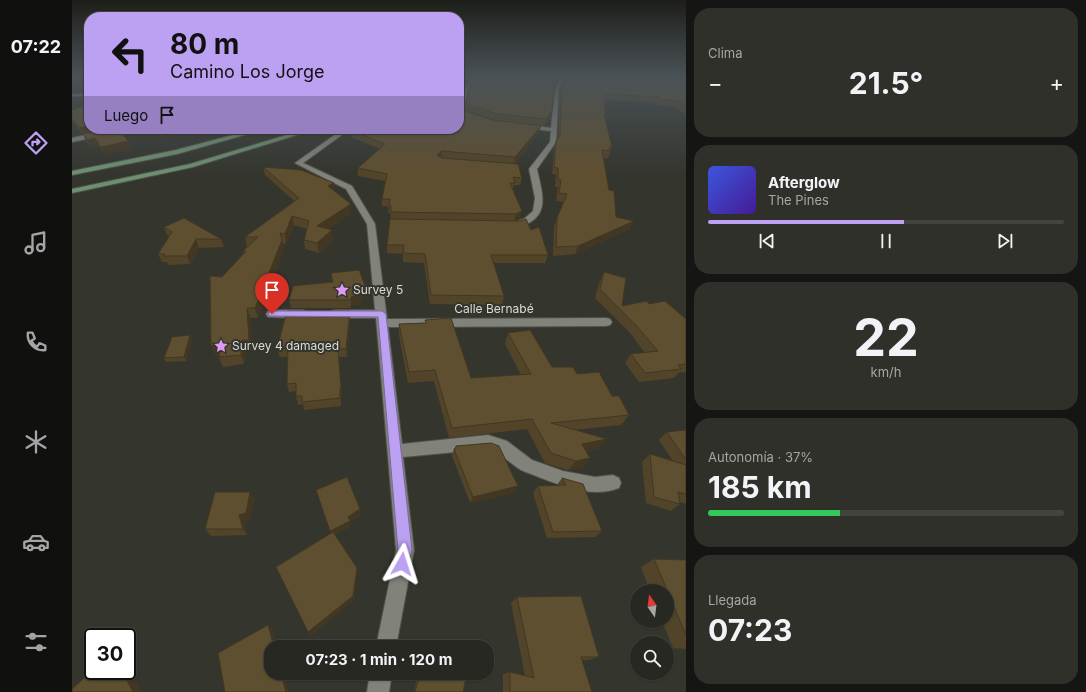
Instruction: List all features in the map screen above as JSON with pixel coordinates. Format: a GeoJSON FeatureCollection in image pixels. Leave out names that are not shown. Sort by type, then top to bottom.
{"type":"FeatureCollection","features":[{"type":"Feature","properties":{"kind":"main road"},"geometry":{"type":"LineString","coordinates":[[72,173],[178,152],[244,134]]}},
{"type":"Feature","properties":{"kind":"main road"},"geometry":{"type":"LineString","coordinates":[[72,191],[191,166],[297,134]]}},
{"type":"Feature","properties":{"kind":"street"},"geometry":{"type":"LineString","coordinates":[[508,226],[515,226],[534,218],[540,207],[529,168],[553,142],[555,108]]}},
{"type":"Feature","properties":{"kind":"street"},"geometry":{"type":"LineString","coordinates":[[464,115],[469,118],[475,119]]}},
{"type":"Feature","properties":{"kind":"street"},"geometry":{"type":"LineString","coordinates":[[518,125],[553,130]]}},
{"type":"Feature","properties":{"kind":"street"},"geometry":{"type":"LineString","coordinates":[[72,140],[101,134]]}},
{"type":"Feature","properties":{"kind":"street"},"geometry":{"type":"LineString","coordinates":[[340,134],[298,162],[349,188],[371,224],[405,550],[387,640]]}},
{"type":"Feature","properties":{"kind":"street"},"geometry":{"type":"LineString","coordinates":[[272,314],[311,314]]}},
{"type":"Feature","properties":{"kind":"street","name":"Calle Bernabé"},"geometry":{"type":"LineString","coordinates":[[327,314],[382,318],[606,322]]}},
{"type":"Feature","properties":{"kind":"street"},"geometry":{"type":"LineString","coordinates":[[395,451],[488,442],[502,446],[527,465],[563,479],[595,485],[613,483]]}},
{"type":"Feature","properties":{"kind":"street"},"geometry":{"type":"LineString","coordinates":[[378,692],[381,680]]}},
{"type":"Feature","properties":{"kind":"building"},"geometry":{"type":"Polygon","coordinates":[[[84,108],[84,127],[79,128],[72,118],[72,110],[84,108]]]}},
{"type":"Feature","properties":{"kind":"building"},"geometry":{"type":"Polygon","coordinates":[[[479,108],[552,108],[546,119],[497,114],[479,108]]]}},
{"type":"Feature","properties":{"kind":"building"},"geometry":{"type":"Polygon","coordinates":[[[561,108],[605,108],[606,115],[604,114],[612,147],[609,147],[610,151],[602,150],[609,190],[614,191],[616,217],[634,221],[578,246],[556,247],[557,218],[567,194],[559,193],[561,180],[558,179],[558,168],[554,167],[556,141],[560,135],[561,108]]]}},
{"type":"Feature","properties":{"kind":"building"},"geometry":{"type":"Polygon","coordinates":[[[464,111],[493,120],[541,126],[515,157],[442,151],[437,155],[442,158],[518,164],[522,178],[513,177],[515,183],[510,183],[522,211],[516,214],[391,212],[391,206],[389,205],[390,199],[382,199],[387,174],[358,168],[385,144],[360,134],[464,134],[464,111]]]}},
{"type":"Feature","properties":{"kind":"building"},"geometry":{"type":"Polygon","coordinates":[[[83,134],[122,134],[128,141],[101,147],[95,138],[87,140],[83,134]]]}},
{"type":"Feature","properties":{"kind":"building"},"geometry":{"type":"Polygon","coordinates":[[[263,167],[301,170],[334,183],[328,186],[351,204],[317,226],[332,230],[317,243],[304,240],[309,221],[292,216],[285,234],[280,233],[282,240],[255,308],[247,308],[249,340],[242,340],[241,355],[219,357],[221,345],[211,346],[210,276],[222,277],[246,251],[243,251],[258,237],[245,237],[299,198],[263,167]]]}},
{"type":"Feature","properties":{"kind":"building"},"geometry":{"type":"Polygon","coordinates":[[[184,218],[221,239],[196,239],[187,256],[164,256],[165,254],[158,254],[172,232],[164,227],[184,218]]]}},
{"type":"Feature","properties":{"kind":"building"},"geometry":{"type":"Polygon","coordinates":[[[390,219],[520,221],[526,219],[531,230],[539,227],[548,255],[491,255],[504,296],[431,295],[425,254],[403,253],[404,245],[387,245],[390,219]]]}},
{"type":"Feature","properties":{"kind":"building"},"geometry":{"type":"Polygon","coordinates":[[[359,270],[366,288],[360,289],[361,294],[358,295],[359,296],[351,297],[351,300],[289,300],[293,286],[333,282],[331,273],[359,270]]]}},
{"type":"Feature","properties":{"kind":"building"},"geometry":{"type":"Polygon","coordinates":[[[604,272],[626,278],[622,306],[647,301],[649,304],[665,301],[686,319],[686,364],[678,365],[681,369],[645,373],[631,354],[658,351],[635,324],[600,289],[604,272]]]}},
{"type":"Feature","properties":{"kind":"building"},"geometry":{"type":"Polygon","coordinates":[[[287,311],[350,311],[346,349],[338,349],[341,388],[340,398],[302,402],[302,396],[296,396],[296,383],[287,384],[288,348],[277,348],[287,311]]]}},
{"type":"Feature","properties":{"kind":"building"},"geometry":{"type":"Polygon","coordinates":[[[451,318],[471,378],[531,374],[508,333],[530,330],[552,367],[573,367],[577,374],[599,372],[612,396],[619,396],[629,415],[551,423],[607,439],[582,444],[590,458],[576,461],[551,453],[532,419],[452,428],[435,370],[409,372],[399,324],[426,323],[425,320],[451,318]]]}},
{"type":"Feature","properties":{"kind":"building"},"geometry":{"type":"Polygon","coordinates":[[[190,335],[184,357],[164,358],[172,337],[190,335]]]}},
{"type":"Feature","properties":{"kind":"building"},"geometry":{"type":"Polygon","coordinates":[[[686,430],[686,460],[667,432],[686,430]]]}},
{"type":"Feature","properties":{"kind":"building"},"geometry":{"type":"Polygon","coordinates":[[[491,443],[499,446],[518,486],[473,497],[454,449],[456,446],[491,443]]]}},
{"type":"Feature","properties":{"kind":"building"},"geometry":{"type":"Polygon","coordinates":[[[650,454],[686,465],[686,494],[678,492],[680,504],[654,497],[650,454]]]}},
{"type":"Feature","properties":{"kind":"building"},"geometry":{"type":"Polygon","coordinates":[[[347,477],[360,509],[348,517],[350,521],[330,531],[316,490],[347,477]]]}},
{"type":"Feature","properties":{"kind":"building"},"geometry":{"type":"Polygon","coordinates":[[[562,478],[583,484],[602,531],[553,532],[538,486],[566,485],[562,478]]]}},
{"type":"Feature","properties":{"kind":"building"},"geometry":{"type":"Polygon","coordinates":[[[215,492],[250,492],[246,513],[239,515],[243,529],[205,529],[215,492]]]}},
{"type":"Feature","properties":{"kind":"building"},"geometry":{"type":"Polygon","coordinates":[[[333,532],[357,568],[353,596],[308,632],[276,567],[333,532]]]}},
{"type":"Feature","properties":{"kind":"building"},"geometry":{"type":"Polygon","coordinates":[[[654,559],[686,560],[686,635],[674,606],[674,584],[665,584],[654,559]]]}},
{"type":"Feature","properties":{"kind":"building"},"geometry":{"type":"Polygon","coordinates":[[[581,596],[599,657],[581,657],[592,692],[510,692],[510,672],[534,678],[517,597],[581,596]]]}},
{"type":"Feature","properties":{"kind":"building"},"geometry":{"type":"Polygon","coordinates":[[[268,625],[272,640],[264,640],[264,680],[283,680],[286,692],[225,692],[218,653],[268,625]]]}},
{"type":"Feature","properties":{"kind":"building"},"geometry":{"type":"Polygon","coordinates":[[[84,678],[84,680],[127,680],[133,692],[72,692],[72,689],[84,678]]]}},
{"type":"Feature","properties":{"kind":"building"},"geometry":{"type":"Polygon","coordinates":[[[418,680],[466,680],[463,692],[415,692],[418,680]]]}},
{"type":"Feature","properties":{"kind":"place","name":"Survey 5"},"geometry":{"type":"Point","coordinates":[342,290]}},
{"type":"Feature","properties":{"kind":"place","name":"Survey 4 damaged"},"geometry":{"type":"Point","coordinates":[221,346]}},
{"type":"Feature","properties":{"kind":"route"},"geometry":{"type":"LineString","coordinates":[[272,314],[382,314],[405,550],[402,564]]}}]}
